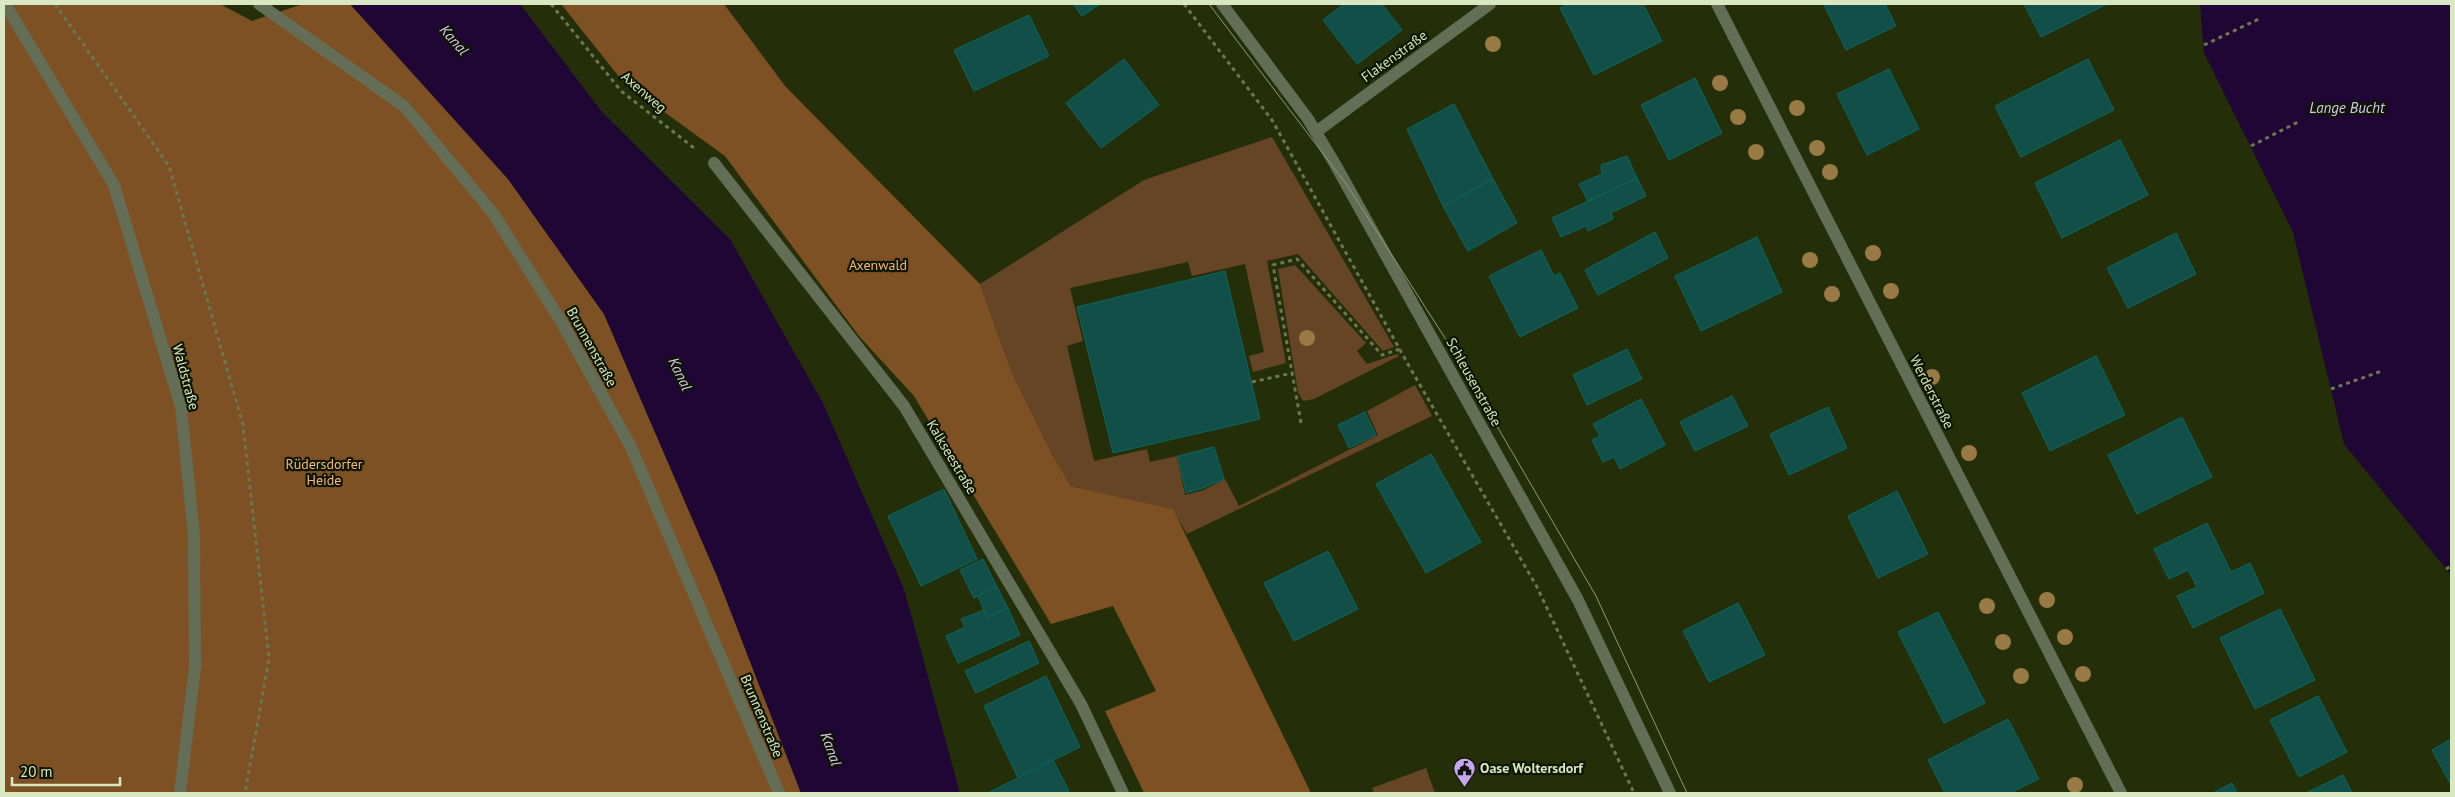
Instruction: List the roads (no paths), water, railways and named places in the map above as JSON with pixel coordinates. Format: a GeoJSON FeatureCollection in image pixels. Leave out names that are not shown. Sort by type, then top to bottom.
{"type":"FeatureCollection","features":[{"type":"Feature","properties":{"kind":"street","name":"Waldstraße"},"geometry":{"type":"LineString","coordinates":[[5,4],[114,185],[181,407],[194,536],[195,667],[180,793]]}},
{"type":"Feature","properties":{"kind":"street","name":"Brunnenstraße"},"geometry":{"type":"LineString","coordinates":[[259,4],[404,106],[493,213],[562,323],[631,446],[778,793]]}},
{"type":"Feature","properties":{"kind":"street","name":"Schleusenstraße"},"geometry":{"type":"LineString","coordinates":[[1222,4],[1316,132],[1578,600],[1670,793]]}},
{"type":"Feature","properties":{"kind":"street","name":"Flakenstraße"},"geometry":{"type":"LineString","coordinates":[[1316,132],[1490,4]]}},
{"type":"Feature","properties":{"kind":"street","name":"Werderstraße"},"geometry":{"type":"LineString","coordinates":[[1717,4],[2121,793]]}},
{"type":"Feature","properties":{"kind":"street","name":"Kalkseestraße"},"geometry":{"type":"LineString","coordinates":[[714,163],[904,406],[1081,704],[1122,793]]}},
{"type":"Feature","properties":{"kind":"water","name":"Kanal"},"geometry":{"type":"Polygon","coordinates":[[[350,4],[520,4],[602,112],[730,239],[823,403],[904,589],[960,793],[801,793],[717,576],[604,314],[508,179],[350,4]]]}},
{"type":"Feature","properties":{"kind":"water","name":"Lange Bucht"},"geometry":{"type":"Polygon","coordinates":[[[2200,4],[2451,4],[2451,575],[2344,444],[2293,232],[2204,53],[2200,4]]]}},
{"type":"Feature","properties":{"kind":"tram line"},"geometry":{"type":"LineString","coordinates":[[1209,4],[1347,185],[1452,349],[1596,596],[1687,793]]}},
{"type":"Feature","properties":{"kind":"place","name":"Oase Woltersdorf"},"geometry":{"type":"Point","coordinates":[1464,787]}},
{"type":"Feature","properties":{"kind":"park label","name":"Axenwald"},"geometry":{"type":"Point","coordinates":[878,265]}},
{"type":"Feature","properties":{"kind":"park label","name":"Rüdersdorfer Heide"},"geometry":{"type":"Point","coordinates":[324,472]}}]}
